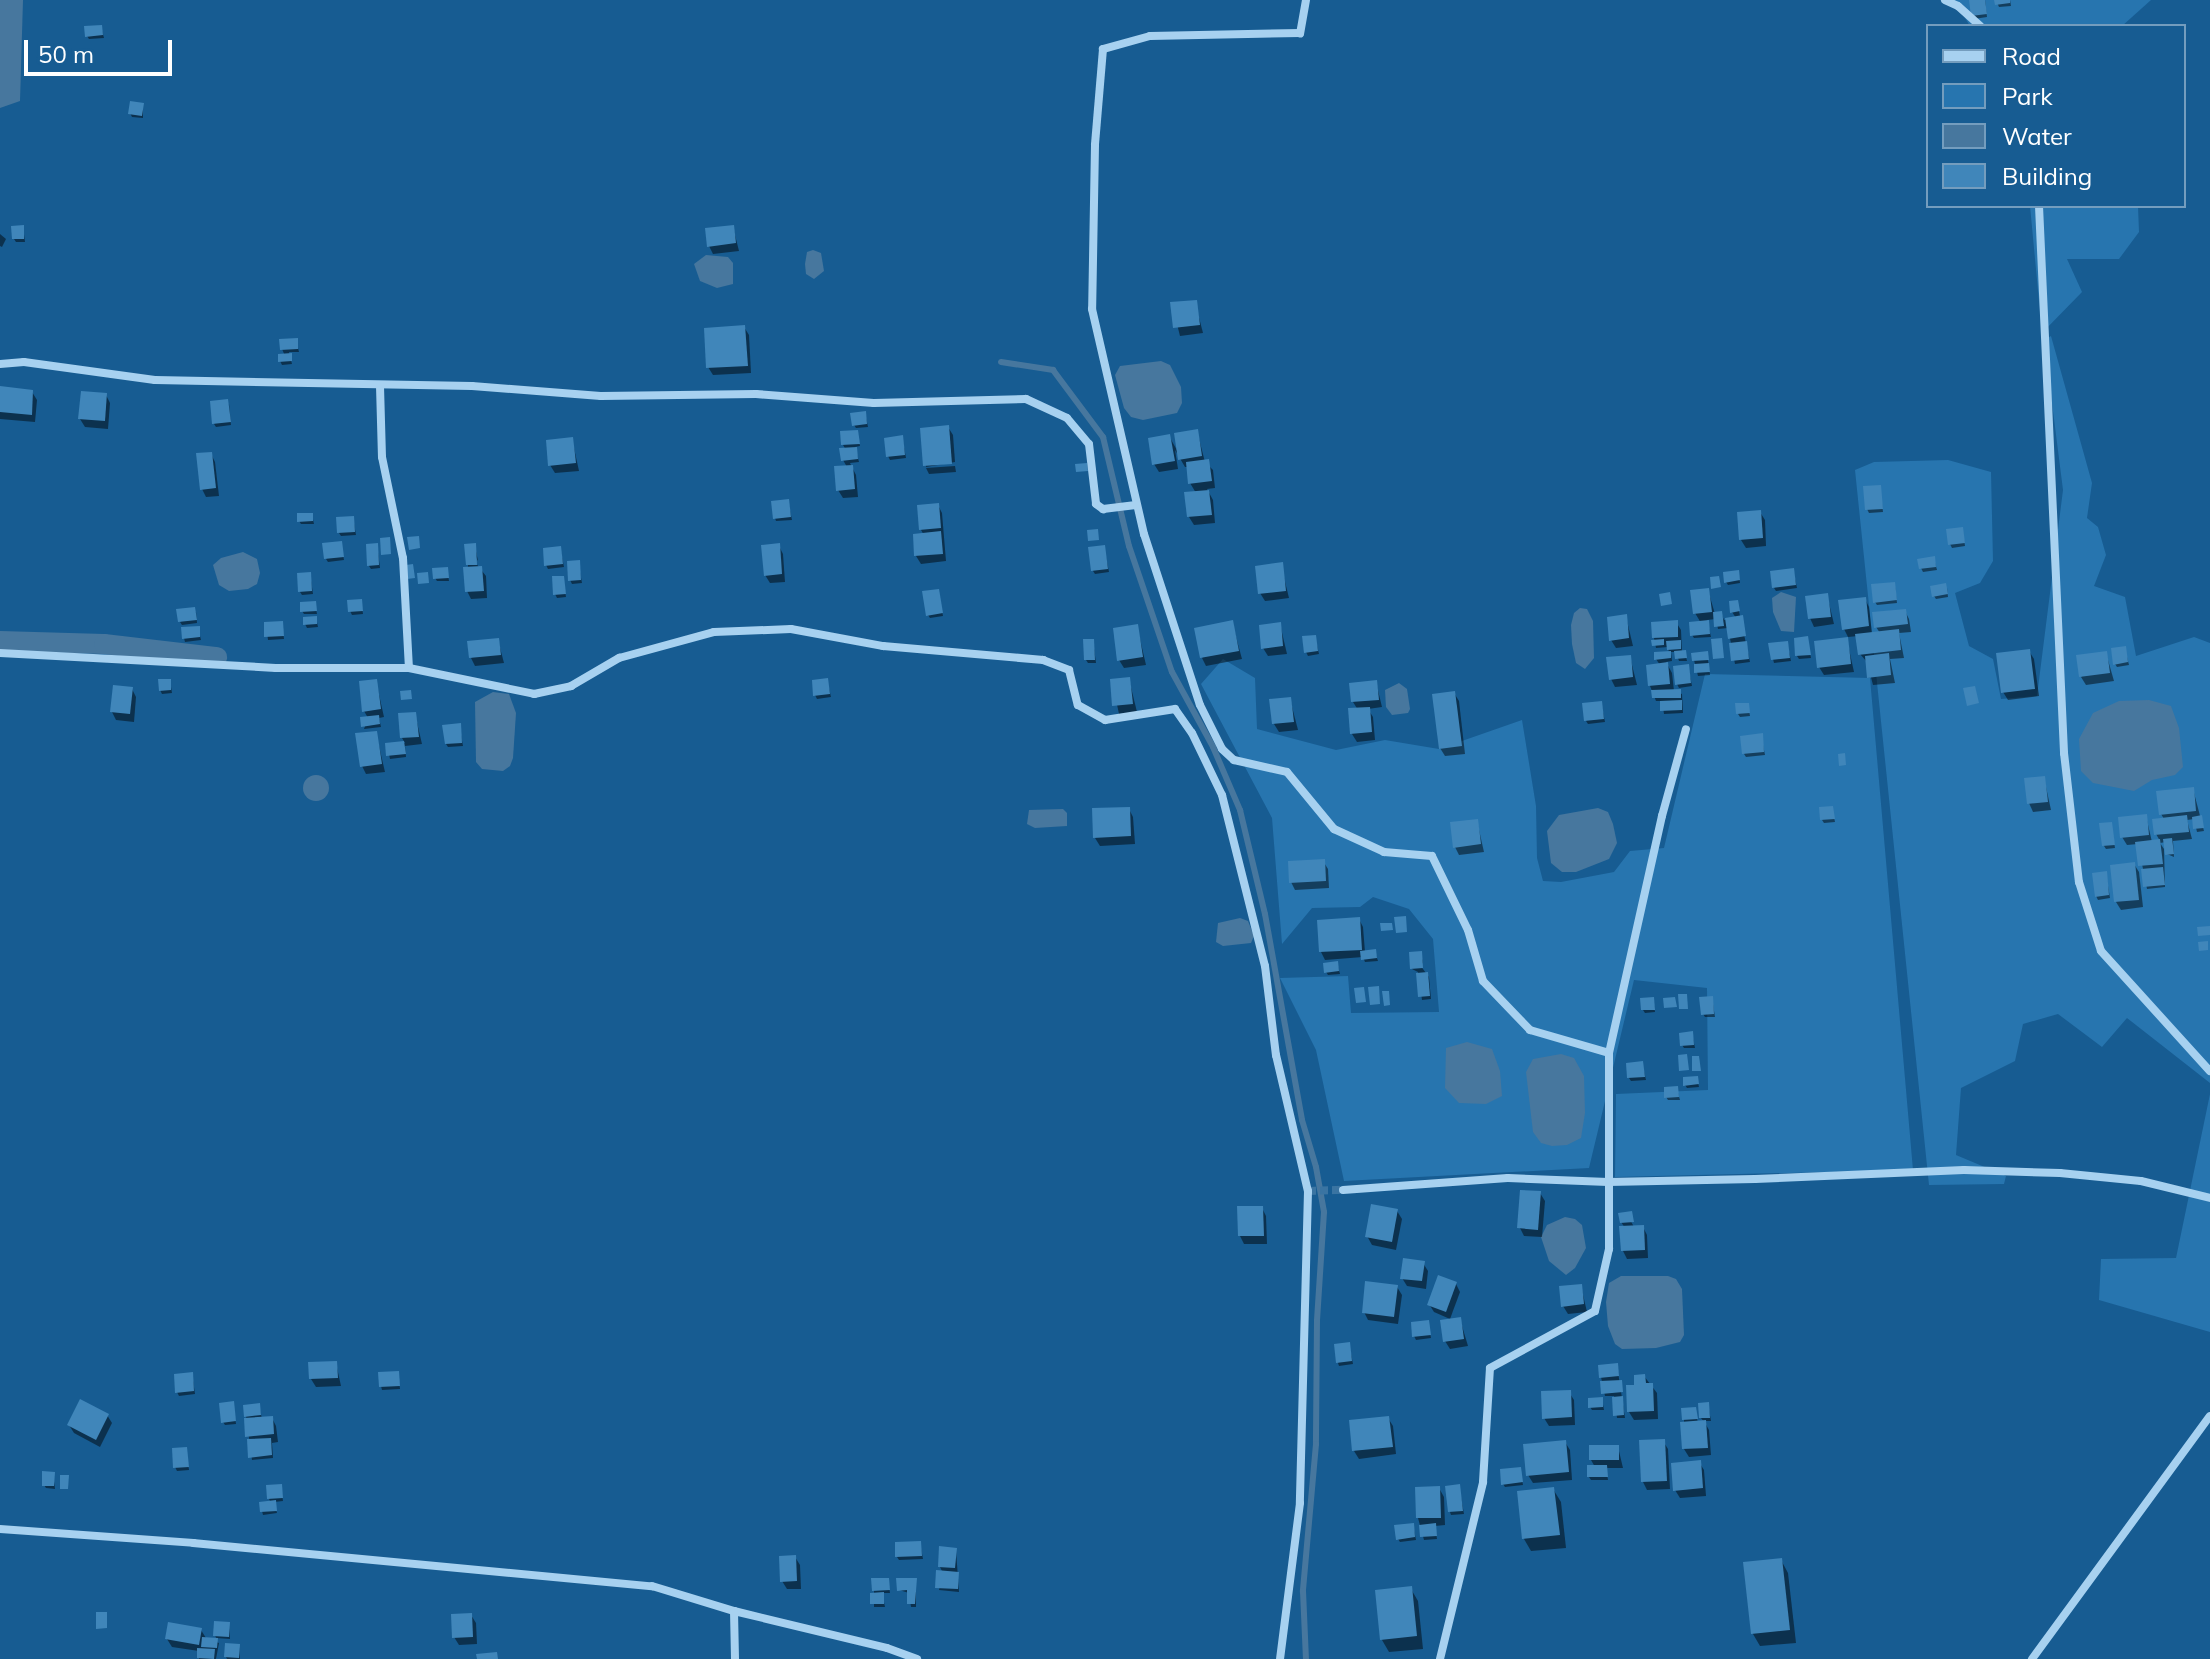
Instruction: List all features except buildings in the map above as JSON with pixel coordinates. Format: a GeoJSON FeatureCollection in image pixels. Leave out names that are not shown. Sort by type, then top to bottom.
{"type":"FeatureCollection","features":[{"type":"Feature","properties":{"kind":"street"},"geometry":{"type":"LineString","coordinates":[[1306,0],[1300,33],[1150,36],[1103,49],[1095,145],[1092,309],[1136,505],[1191,679],[1222,749],[1234,760],[1287,772],[1334,829],[1384,852],[1432,856],[1468,930],[1483,981],[1530,1030],[1609,1053]]}},
{"type":"Feature","properties":{"kind":"street"},"geometry":{"type":"LineString","coordinates":[[1945,0],[1958,6],[1978,24]]}},
{"type":"Feature","properties":{"kind":"street"},"geometry":{"type":"LineString","coordinates":[[2039,208],[2064,753],[2079,882],[2101,951],[2210,1071]]}},
{"type":"Feature","properties":{"kind":"street"},"geometry":{"type":"LineString","coordinates":[[0,364],[24,362],[155,380],[472,386],[601,396],[756,394],[874,403],[1026,399],[1067,418],[1089,444],[1096,504],[1103,509],[1136,505]]}},
{"type":"Feature","properties":{"kind":"street"},"geometry":{"type":"LineString","coordinates":[[380,386],[382,457],[403,558],[409,668]]}},
{"type":"Feature","properties":{"kind":"street"},"geometry":{"type":"LineString","coordinates":[[0,653],[276,668],[409,668],[534,694],[571,686],[619,658],[714,632],[791,629],[883,646],[1043,660],[1069,670],[1078,705],[1105,720],[1175,709],[1192,733],[1222,795],[1265,966],[1276,1055],[1308,1191],[1300,1503],[1280,1659]]}},
{"type":"Feature","properties":{"kind":"street"},"geometry":{"type":"LineString","coordinates":[[1440,1659],[1483,1482],[1490,1368],[1595,1311],[1609,1249],[1609,1053],[1662,816],[1686,729]]}},
{"type":"Feature","properties":{"kind":"street"},"geometry":{"type":"LineString","coordinates":[[1343,1190],[1508,1178],[1608,1182],[1842,1177],[1964,1170],[2060,1173],[2141,1181],[2210,1198]]}},
{"type":"Feature","properties":{"kind":"street"},"geometry":{"type":"LineString","coordinates":[[2032,1659],[2210,1416]]}},
{"type":"Feature","properties":{"kind":"street"},"geometry":{"type":"LineString","coordinates":[[0,1529],[193,1543],[652,1586],[734,1611],[887,1648],[917,1659]]}},
{"type":"Feature","properties":{"kind":"street"},"geometry":{"type":"LineString","coordinates":[[734,1611],[735,1659]]}},
{"type":"Feature","properties":{"kind":"green space"},"geometry":{"type":"Polygon","coordinates":[[[1954,0],[2151,0],[2124,24],[1969,24],[1954,0]]]}},
{"type":"Feature","properties":{"kind":"green space"},"geometry":{"type":"Polygon","coordinates":[[[2030,208],[2138,208],[2139,232],[2119,259],[2067,259],[2082,292],[2042,333],[2030,208]]]}},
{"type":"Feature","properties":{"kind":"green space"},"geometry":{"type":"Polygon","coordinates":[[[2051,336],[2092,483],[2087,518],[2098,527],[2106,555],[2094,586],[2125,597],[2136,656],[2194,637],[2210,643],[2210,1083],[2127,1018],[2102,1047],[2058,1014],[2023,1024],[2015,1061],[1961,1088],[1956,1155],[2006,1176],[2004,1184],[1929,1185],[1855,470],[1874,462],[1948,460],[1991,472],[1993,561],[1980,583],[1955,593],[1969,646],[1993,659],[2001,699],[2037,696],[2063,490],[2044,340],[2051,336]]]}},
{"type":"Feature","properties":{"kind":"green space"},"geometry":{"type":"Polygon","coordinates":[[[1223,659],[1255,678],[1257,729],[1336,750],[1385,740],[1439,749],[1522,720],[1536,806],[1537,858],[1543,881],[1561,882],[1614,872],[1630,851],[1664,848],[1705,674],[1870,678],[1913,1170],[1615,1177],[1616,1094],[1708,1090],[1707,988],[1634,980],[1589,1168],[1344,1181],[1316,1050],[1280,978],[1348,976],[1351,1013],[1439,1012],[1433,939],[1409,909],[1373,897],[1360,907],[1312,908],[1282,944],[1272,818],[1201,684],[1223,659]]]}},
{"type":"Feature","properties":{"kind":"green space"},"geometry":{"type":"Polygon","coordinates":[[[2210,1094],[2210,1332],[2099,1300],[2101,1259],[2176,1258],[2210,1094]]]}},
{"type":"Feature","properties":{"kind":"water"},"geometry":{"type":"Polygon","coordinates":[[[0,0],[23,0],[20,101],[0,108],[0,0]]]}},
{"type":"Feature","properties":{"kind":"water"},"geometry":{"type":"Polygon","coordinates":[[[813,250],[821,253],[824,271],[814,279],[806,274],[805,264],[807,252],[813,250]]]}},
{"type":"Feature","properties":{"kind":"water"},"geometry":{"type":"Polygon","coordinates":[[[706,255],[728,257],[733,263],[733,284],[717,288],[700,281],[694,264],[706,255]]]}},
{"type":"Feature","properties":{"kind":"water"},"geometry":{"type":"Polygon","coordinates":[[[1161,361],[1170,365],[1181,387],[1182,403],[1177,413],[1143,420],[1131,417],[1124,408],[1115,375],[1120,366],[1161,361]]]}},
{"type":"Feature","properties":{"kind":"water"},"geometry":{"type":"Polygon","coordinates":[[[243,552],[257,559],[260,573],[257,584],[248,589],[229,591],[219,585],[213,565],[221,558],[243,552]]]}},
{"type":"Feature","properties":{"kind":"water"},"geometry":{"type":"Polygon","coordinates":[[[1781,592],[1796,597],[1794,632],[1781,631],[1773,612],[1772,598],[1781,592]]]}},
{"type":"Feature","properties":{"kind":"water"},"geometry":{"type":"Polygon","coordinates":[[[1580,608],[1587,609],[1593,621],[1594,658],[1585,669],[1576,663],[1572,644],[1571,625],[1574,613],[1580,608]]]}},
{"type":"Feature","properties":{"kind":"water"},"geometry":{"type":"Polygon","coordinates":[[[1399,683],[1407,689],[1410,709],[1408,713],[1392,715],[1386,707],[1385,690],[1399,683]]]}},
{"type":"Feature","properties":{"kind":"water"},"geometry":{"type":"Polygon","coordinates":[[[493,692],[509,694],[516,713],[513,758],[510,766],[503,771],[482,769],[476,762],[475,702],[493,692]]]}},
{"type":"Feature","properties":{"kind":"water"},"geometry":{"type":"Polygon","coordinates":[[[2149,700],[2171,706],[2179,728],[2183,767],[2175,775],[2152,780],[2134,791],[2093,783],[2081,771],[2079,739],[2093,713],[2119,701],[2149,700]]]}},
{"type":"Feature","properties":{"kind":"water"},"geometry":{"type":"Polygon","coordinates":[[[316,775],[325,779],[329,788],[325,797],[316,801],[307,797],[303,788],[307,779],[316,775]]]}},
{"type":"Feature","properties":{"kind":"water"},"geometry":{"type":"Polygon","coordinates":[[[1598,808],[1608,812],[1613,824],[1617,843],[1609,859],[1576,872],[1562,872],[1551,863],[1547,831],[1559,815],[1598,808]]]}},
{"type":"Feature","properties":{"kind":"water"},"geometry":{"type":"Polygon","coordinates":[[[1063,809],[1067,813],[1067,826],[1035,828],[1027,824],[1029,810],[1063,809]]]}},
{"type":"Feature","properties":{"kind":"water"},"geometry":{"type":"Polygon","coordinates":[[[1240,918],[1248,921],[1254,936],[1251,943],[1223,946],[1216,942],[1218,923],[1240,918]]]}},
{"type":"Feature","properties":{"kind":"water"},"geometry":{"type":"Polygon","coordinates":[[[1467,1042],[1492,1049],[1500,1071],[1502,1096],[1486,1104],[1459,1103],[1445,1088],[1446,1048],[1467,1042]]]}},
{"type":"Feature","properties":{"kind":"water"},"geometry":{"type":"Polygon","coordinates":[[[1561,1054],[1574,1058],[1584,1076],[1585,1113],[1581,1138],[1567,1145],[1552,1146],[1541,1143],[1533,1132],[1526,1072],[1533,1059],[1561,1054]]]}},
{"type":"Feature","properties":{"kind":"water"},"geometry":{"type":"Polygon","coordinates":[[[1565,1217],[1575,1219],[1582,1225],[1586,1248],[1575,1268],[1566,1275],[1549,1261],[1541,1237],[1547,1225],[1565,1217]]]}},
{"type":"Feature","properties":{"kind":"water"},"geometry":{"type":"Polygon","coordinates":[[[1621,1276],[1668,1276],[1676,1279],[1682,1289],[1684,1335],[1680,1342],[1656,1348],[1622,1349],[1615,1344],[1608,1326],[1606,1302],[1609,1283],[1621,1276]]]}},
{"type":"Feature","properties":{"kind":"waterway"},"geometry":{"type":"LineString","coordinates":[[1001,362],[1053,370],[1103,437],[1129,546],[1172,672],[1213,747],[1240,810],[1265,914],[1302,1120],[1316,1167],[1324,1212],[1317,1321],[1316,1444],[1303,1591],[1306,1659]]}},
{"type":"Feature","properties":{"kind":"waterway"},"geometry":{"type":"LineString","coordinates":[[0,641],[104,644],[217,657]]}},
{"type":"Feature","properties":{"kind":"tunnel"},"geometry":{"type":"LineString","coordinates":[[1308,1191],[1343,1190]]}}]}
